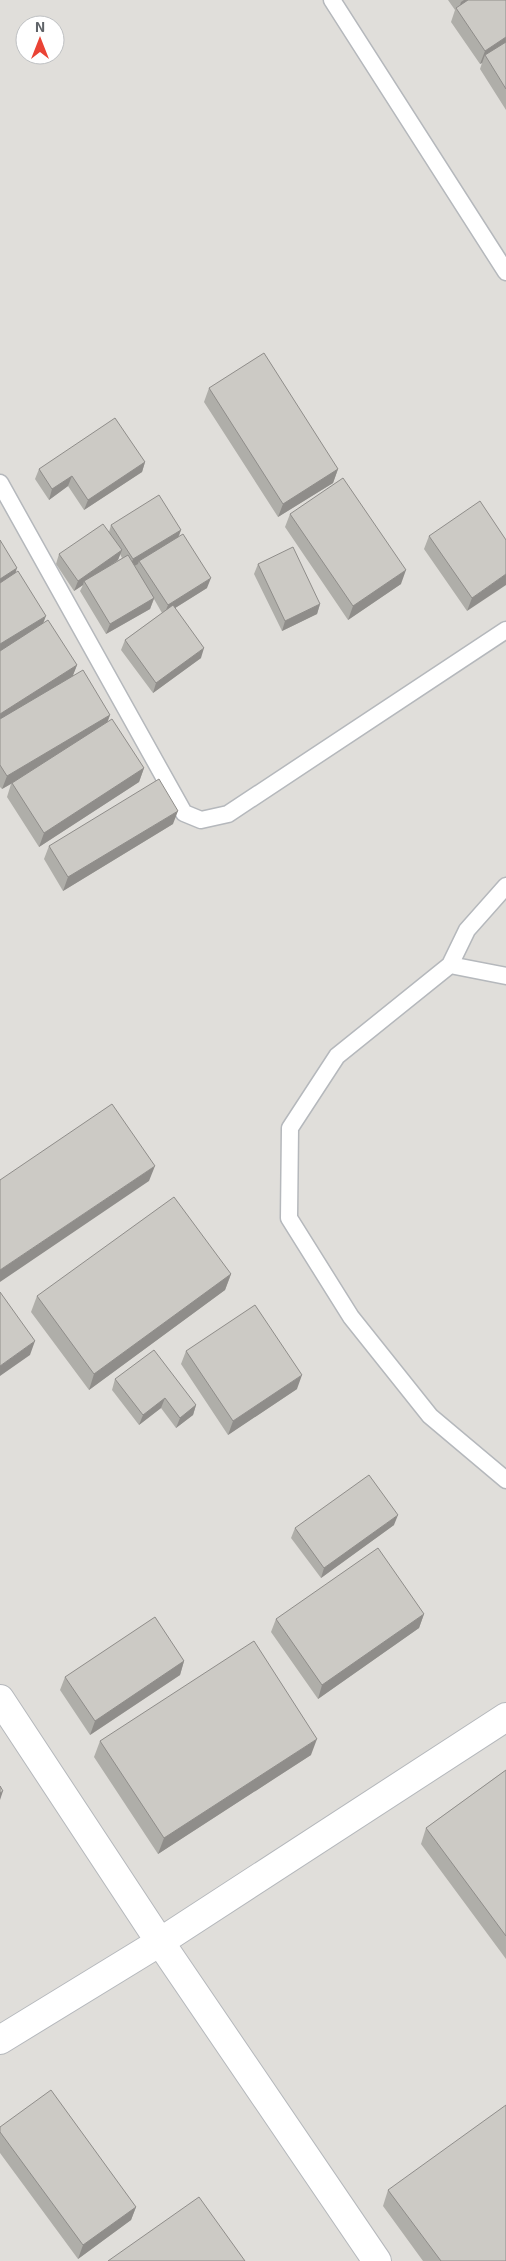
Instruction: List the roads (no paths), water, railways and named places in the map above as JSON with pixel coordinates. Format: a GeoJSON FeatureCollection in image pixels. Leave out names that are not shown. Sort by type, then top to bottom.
{"type":"FeatureCollection","features":[{"type":"Feature","properties":{"kind":"street"},"geometry":{"type":"LineString","coordinates":[[0,1699],[160,1942],[377,2261]]}},
{"type":"Feature","properties":{"kind":"street"},"geometry":{"type":"LineString","coordinates":[[0,2040],[160,1942],[506,1717]]}},
{"type":"Feature","properties":{"kind":"lane"},"geometry":{"type":"LineString","coordinates":[[332,0],[506,272]]}},
{"type":"Feature","properties":{"kind":"lane"},"geometry":{"type":"LineString","coordinates":[[0,484],[184,812],[201,820],[228,814],[506,630]]}},
{"type":"Feature","properties":{"kind":"lane"},"geometry":{"type":"LineString","coordinates":[[506,886],[467,930],[450,965],[337,1056],[290,1128],[289,1218],[351,1317],[430,1416],[506,1480]]}},
{"type":"Feature","properties":{"kind":"lane"},"geometry":{"type":"LineString","coordinates":[[450,965],[506,976]]}}]}
